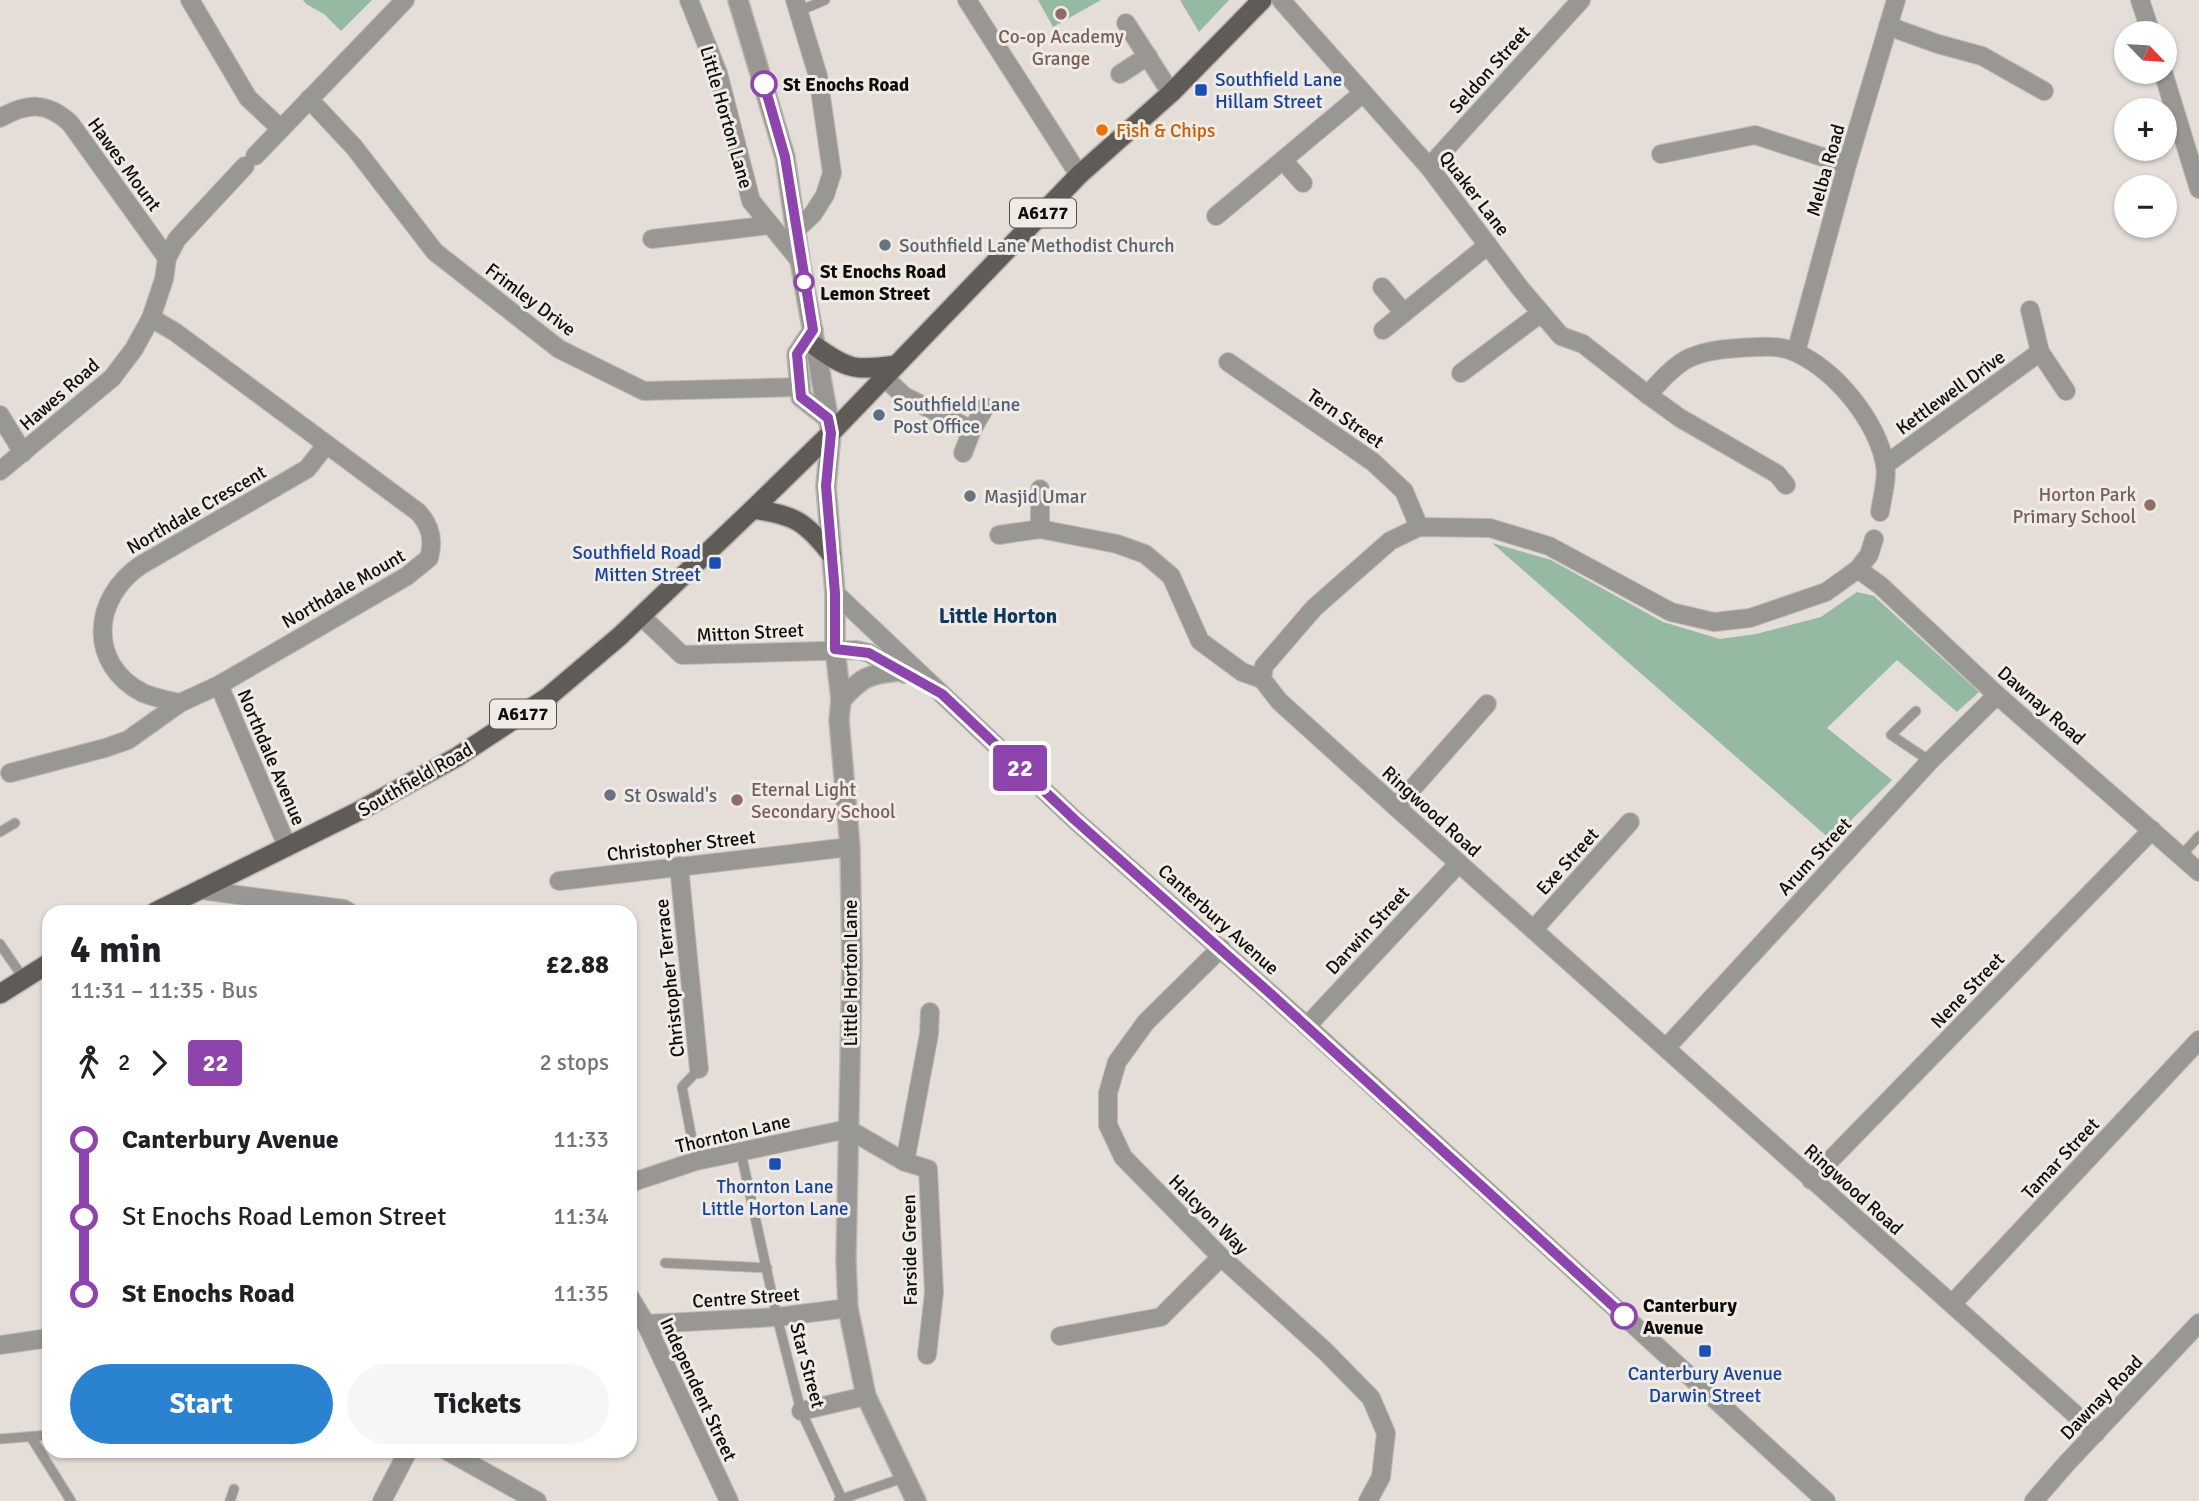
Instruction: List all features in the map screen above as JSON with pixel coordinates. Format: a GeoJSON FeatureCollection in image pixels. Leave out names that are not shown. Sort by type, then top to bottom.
{"type":"FeatureCollection","features":[{"type":"Feature","properties":{"kind":"main road","name":"A6177"},"geometry":{"type":"LineString","coordinates":[[829,425],[890,371],[1079,175],[1171,93],[1262,0]]}},
{"type":"Feature","properties":{"kind":"main road"},"geometry":{"type":"LineString","coordinates":[[814,338],[836,361],[850,367],[890,371]]}},
{"type":"Feature","properties":{"kind":"main road","name":"Southfield Road"},"geometry":{"type":"LineString","coordinates":[[170,905],[357,812],[457,757],[548,698],[641,616],[753,509],[829,425]]}},
{"type":"Feature","properties":{"kind":"main road"},"geometry":{"type":"LineString","coordinates":[[753,509],[783,513],[798,521],[814,533],[831,554]]}},
{"type":"Feature","properties":{"kind":"main road"},"geometry":{"type":"LineString","coordinates":[[0,994],[42,967]]}},
{"type":"Feature","properties":{"kind":"street"},"geometry":{"type":"LineString","coordinates":[[190,0],[248,98],[281,129]]}},
{"type":"Feature","properties":{"kind":"street","name":"Hawes Road"},"geometry":{"type":"LineString","coordinates":[[0,471],[112,378],[134,349],[151,318],[164,279],[167,258],[177,239],[405,0]]}},
{"type":"Feature","properties":{"kind":"street","name":"Little Horton Lane"},"geometry":{"type":"LineString","coordinates":[[689,0],[718,73],[751,201],[800,261]]}},
{"type":"Feature","properties":{"kind":"street"},"geometry":{"type":"LineString","coordinates":[[738,0],[785,157],[829,425]]}},
{"type":"Feature","properties":{"kind":"street"},"geometry":{"type":"LineString","coordinates":[[967,0],[1079,175]]}},
{"type":"Feature","properties":{"kind":"street","name":"Quaker Lane"},"geometry":{"type":"LineString","coordinates":[[1281,0],[1429,167],[1561,336],[1583,344],[1680,418],[1777,474],[1786,485]]}},
{"type":"Feature","properties":{"kind":"street","name":"Seldon Street"},"geometry":{"type":"LineString","coordinates":[[1429,167],[1581,0]]}},
{"type":"Feature","properties":{"kind":"street","name":"Melba Road"},"geometry":{"type":"LineString","coordinates":[[1796,352],[1896,0]]}},
{"type":"Feature","properties":{"kind":"street"},"geometry":{"type":"LineString","coordinates":[[2140,0],[2147,21]]}},
{"type":"Feature","properties":{"kind":"street"},"geometry":{"type":"LineString","coordinates":[[797,5],[818,76],[832,173],[825,195],[813,214],[797,229]]}},
{"type":"Feature","properties":{"kind":"street"},"geometry":{"type":"LineString","coordinates":[[1126,23],[1171,93]]}},
{"type":"Feature","properties":{"kind":"street"},"geometry":{"type":"LineString","coordinates":[[1888,26],[1982,56],[2044,91]]}},
{"type":"Feature","properties":{"kind":"street"},"geometry":{"type":"LineString","coordinates":[[1120,74],[1149,56]]}},
{"type":"Feature","properties":{"kind":"street"},"geometry":{"type":"LineString","coordinates":[[2167,84],[2199,189]]}},
{"type":"Feature","properties":{"kind":"street"},"geometry":{"type":"LineString","coordinates":[[1216,216],[1363,93]]}},
{"type":"Feature","properties":{"kind":"street","name":"Frimley Drive"},"geometry":{"type":"LineString","coordinates":[[309,99],[355,147],[435,252],[559,349],[644,391],[800,387]]}},
{"type":"Feature","properties":{"kind":"street","name":"Hawes Mount"},"geometry":{"type":"LineString","coordinates":[[0,118],[18,108],[29,106],[52,110],[62,116],[167,258]]}},
{"type":"Feature","properties":{"kind":"street"},"geometry":{"type":"LineString","coordinates":[[1661,154],[1755,135],[1847,165]]}},
{"type":"Feature","properties":{"kind":"street"},"geometry":{"type":"LineString","coordinates":[[1283,160],[1304,183]]}},
{"type":"Feature","properties":{"kind":"street"},"geometry":{"type":"LineString","coordinates":[[652,239],[770,225]]}},
{"type":"Feature","properties":{"kind":"street"},"geometry":{"type":"LineString","coordinates":[[1383,330],[1488,245]]}},
{"type":"Feature","properties":{"kind":"street"},"geometry":{"type":"LineString","coordinates":[[1382,287],[1404,313]]}},
{"type":"Feature","properties":{"kind":"street"},"geometry":{"type":"LineString","coordinates":[[2030,310],[2040,352],[2066,391]]}},
{"type":"Feature","properties":{"kind":"street"},"geometry":{"type":"LineString","coordinates":[[1461,373],[1541,313]]}},
{"type":"Feature","properties":{"kind":"street","name":"Northdale Mount"},"geometry":{"type":"LineString","coordinates":[[10,773],[128,740],[180,703],[219,685],[407,576],[429,558],[432,538],[425,520],[418,512],[175,332],[151,318]]}},
{"type":"Feature","properties":{"kind":"street"},"geometry":{"type":"LineString","coordinates":[[814,338],[797,354],[801,397],[829,425]]}},
{"type":"Feature","properties":{"kind":"street"},"geometry":{"type":"LineString","coordinates":[[1648,395],[1684,360],[1721,349],[1766,346],[1796,352],[1836,380],[1854,400],[1875,436],[1885,465],[1880,512]]}},
{"type":"Feature","properties":{"kind":"street","name":"Kettlewell Drive"},"geometry":{"type":"LineString","coordinates":[[1885,465],[2040,352]]}},
{"type":"Feature","properties":{"kind":"street","name":"Tern Street"},"geometry":{"type":"LineString","coordinates":[[1228,362],[1373,462],[1404,491],[1419,527]]}},
{"type":"Feature","properties":{"kind":"street"},"geometry":{"type":"LineString","coordinates":[[890,371],[904,396],[972,430]]}},
{"type":"Feature","properties":{"kind":"street"},"geometry":{"type":"LineString","coordinates":[[964,453],[972,430],[985,407]]}},
{"type":"Feature","properties":{"kind":"street"},"geometry":{"type":"LineString","coordinates":[[0,415],[23,453]]}},
{"type":"Feature","properties":{"kind":"street","name":"Little Horton Lane"},"geometry":{"type":"LineString","coordinates":[[829,425],[826,486],[835,593],[835,649],[841,700],[839,720],[850,847],[852,965],[846,1260],[848,1308],[866,1396],[916,1501]]}},
{"type":"Feature","properties":{"kind":"street","name":"Northdale Crescent"},"geometry":{"type":"LineString","coordinates":[[180,703],[141,692],[112,665],[106,655],[103,633],[105,611],[110,597],[118,584],[135,569],[307,469],[326,445]]}},
{"type":"Feature","properties":{"kind":"street"},"geometry":{"type":"LineString","coordinates":[[1040,489],[1040,529]]}},
{"type":"Feature","properties":{"kind":"street"},"geometry":{"type":"LineString","coordinates":[[999,535],[1040,529],[1117,544],[1145,554],[1171,576],[1200,641],[1242,672],[1262,679],[1264,666],[1314,608],[1390,541],[1419,527],[1490,528],[1549,546],[1671,612],[1714,622],[1751,618],[1826,592],[1858,569],[1869,555],[1874,539]]}},
{"type":"Feature","properties":{"kind":"street","name":"Dawnay Road"},"geometry":{"type":"LineString","coordinates":[[1858,569],[1881,586],[1997,695],[2199,872]]}},
{"type":"Feature","properties":{"kind":"street","name":"Canterbury Avenue"},"geometry":{"type":"LineString","coordinates":[[835,593],[1075,820],[1221,948],[1826,1501]]}},
{"type":"Feature","properties":{"kind":"street","name":"Mitton Street"},"geometry":{"type":"LineString","coordinates":[[641,616],[682,655],[835,649],[869,653],[942,694]]}},
{"type":"Feature","properties":{"kind":"street"},"geometry":{"type":"LineString","coordinates":[[841,700],[860,681],[873,673],[900,671]]}},
{"type":"Feature","properties":{"kind":"street","name":"Ringwood Road"},"geometry":{"type":"LineString","coordinates":[[1262,679],[1279,701],[1396,807],[2096,1433]]}},
{"type":"Feature","properties":{"kind":"street","name":"Northdale Avenue"},"geometry":{"type":"LineString","coordinates":[[219,685],[286,846]]}},
{"type":"Feature","properties":{"kind":"street","name":"Arum Street"},"geometry":{"type":"LineString","coordinates":[[1666,1048],[1930,761],[1997,695]]}},
{"type":"Feature","properties":{"kind":"street"},"geometry":{"type":"LineString","coordinates":[[1396,807],[1487,704]]}},
{"type":"Feature","properties":{"kind":"street","name":"Exe Street"},"geometry":{"type":"LineString","coordinates":[[1534,929],[1630,821]]}},
{"type":"Feature","properties":{"kind":"street","name":"Nene Street"},"geometry":{"type":"LineString","coordinates":[[1811,1180],[2152,830]]}},
{"type":"Feature","properties":{"kind":"street","name":"Christopher Street"},"geometry":{"type":"LineString","coordinates":[[559,881],[850,847]]}},
{"type":"Feature","properties":{"kind":"street","name":"Darwin Street"},"geometry":{"type":"LineString","coordinates":[[1307,1026],[1459,863]]}},
{"type":"Feature","properties":{"kind":"street","name":"Christopher Terrace"},"geometry":{"type":"LineString","coordinates":[[678,866],[699,1069]]}},
{"type":"Feature","properties":{"kind":"street"},"geometry":{"type":"LineString","coordinates":[[201,890],[314,905]]}},
{"type":"Feature","properties":{"kind":"street","name":"Halcyon Way"},"geometry":{"type":"LineString","coordinates":[[1221,948],[1146,1023],[1117,1062],[1108,1093],[1108,1125],[1123,1157],[1221,1257],[1325,1351],[1371,1398],[1386,1433],[1381,1478],[1368,1501]]}},
{"type":"Feature","properties":{"kind":"street"},"geometry":{"type":"LineString","coordinates":[[905,1162],[929,1034],[930,1013]]}},
{"type":"Feature","properties":{"kind":"street","name":"Tamar Street"},"geometry":{"type":"LineString","coordinates":[[1952,1304],[2199,1040]]}},
{"type":"Feature","properties":{"kind":"street","name":"Thornton Lane"},"geometry":{"type":"LineString","coordinates":[[637,1181],[696,1161],[848,1129]]}},
{"type":"Feature","properties":{"kind":"street","name":"Farside Green"},"geometry":{"type":"LineString","coordinates":[[848,1129],[905,1162],[928,1168],[934,1292],[928,1355]]}},
{"type":"Feature","properties":{"kind":"street"},"geometry":{"type":"LineString","coordinates":[[1060,1336],[1161,1317],[1221,1257]]}},
{"type":"Feature","properties":{"kind":"street","name":"Centre Street"},"geometry":{"type":"LineString","coordinates":[[646,1324],[777,1317],[848,1308]]}},
{"type":"Feature","properties":{"kind":"street","name":"Independent Street"},"geometry":{"type":"LineString","coordinates":[[637,1309],[729,1501]]}},
{"type":"Feature","properties":{"kind":"street","name":"Dawnay Road"},"geometry":{"type":"LineString","coordinates":[[2034,1501],[2199,1324]]}},
{"type":"Feature","properties":{"kind":"street"},"geometry":{"type":"LineString","coordinates":[[0,1345],[42,1339]]}},
{"type":"Feature","properties":{"kind":"street"},"geometry":{"type":"LineString","coordinates":[[801,1411],[866,1396]]}},
{"type":"Feature","properties":{"kind":"street"},"geometry":{"type":"LineString","coordinates":[[382,1501],[404,1458]]}},
{"type":"Feature","properties":{"kind":"street"},"geometry":{"type":"LineString","coordinates":[[460,1458],[537,1501]]}},
{"type":"Feature","properties":{"kind":"lane"},"geometry":{"type":"LineString","coordinates":[[797,5],[825,0]]}},
{"type":"Feature","properties":{"kind":"lane"},"geometry":{"type":"LineString","coordinates":[[1916,711],[1891,735],[1930,761]]}},
{"type":"Feature","properties":{"kind":"lane"},"geometry":{"type":"LineString","coordinates":[[0,832],[15,822]]}},
{"type":"Feature","properties":{"kind":"lane"},"geometry":{"type":"LineString","coordinates":[[2181,856],[2199,836]]}},
{"type":"Feature","properties":{"kind":"lane"},"geometry":{"type":"LineString","coordinates":[[0,944],[24,979]]}},
{"type":"Feature","properties":{"kind":"lane","name":"Christopher Terrace"},"geometry":{"type":"LineString","coordinates":[[696,1161],[682,1087],[699,1069]]}},
{"type":"Feature","properties":{"kind":"lane","name":"Star Street"},"geometry":{"type":"LineString","coordinates":[[741,1153],[801,1411],[839,1500]]}},
{"type":"Feature","properties":{"kind":"lane"},"geometry":{"type":"LineString","coordinates":[[665,1263],[767,1269]]}},
{"type":"Feature","properties":{"kind":"lane"},"geometry":{"type":"LineString","coordinates":[[0,1439],[42,1435]]}},
{"type":"Feature","properties":{"kind":"lane"},"geometry":{"type":"LineString","coordinates":[[31,1437],[42,1455]]}},
{"type":"Feature","properties":{"kind":"lane"},"geometry":{"type":"LineString","coordinates":[[44,1458],[71,1501]]}},
{"type":"Feature","properties":{"kind":"lane"},"geometry":{"type":"LineString","coordinates":[[839,1500],[903,1478]]}},
{"type":"Feature","properties":{"kind":"lane"},"geometry":{"type":"LineString","coordinates":[[230,1501],[234,1489]]}},
{"type":"Feature","properties":{"kind":"green space"},"geometry":{"type":"Polygon","coordinates":[[[303,0],[372,0],[341,31],[324,14],[303,0]]]}},
{"type":"Feature","properties":{"kind":"green space","name":"Co-op Academy Grange"},"geometry":{"type":"Polygon","coordinates":[[[1038,0],[1101,0],[1053,27],[1038,0]]]}},
{"type":"Feature","properties":{"kind":"green space"},"geometry":{"type":"Polygon","coordinates":[[[1180,0],[1229,0],[1199,32],[1180,0]]]}},
{"type":"Feature","properties":{"kind":"green space"},"geometry":{"type":"Polygon","coordinates":[[[1492,543],[1551,560],[1663,622],[1720,639],[1756,634],[1821,617],[1857,592],[1874,596],[1979,692],[1957,712],[1897,660],[1827,728],[1892,780],[1831,840],[1492,543]]]}},
{"type":"Feature","properties":{"kind":"bus line","name":"22"},"geometry":{"type":"LineString","coordinates":[[764,84],[785,157],[813,330],[797,354],[801,397],[828,418],[831,433],[826,486],[835,593],[835,649],[869,653],[942,694],[1075,820],[1221,948],[1624,1316]]}},
{"type":"Feature","properties":{"kind":"place","name":"Co-op Academy Grange"},"geometry":{"type":"Point","coordinates":[1061,14]}},
{"type":"Feature","properties":{"kind":"place","name":"St Enochs Road"},"geometry":{"type":"Point","coordinates":[764,84]}},
{"type":"Feature","properties":{"kind":"place","name":"Southfield Lane Hillam Street"},"geometry":{"type":"Point","coordinates":[1201,90]}},
{"type":"Feature","properties":{"kind":"place","name":"Fish & Chips"},"geometry":{"type":"Point","coordinates":[1102,130]}},
{"type":"Feature","properties":{"kind":"place","name":"Southfield Lane Methodist Church"},"geometry":{"type":"Point","coordinates":[885,245]}},
{"type":"Feature","properties":{"kind":"place","name":"St Enochs Road Lemon Street"},"geometry":{"type":"Point","coordinates":[804,282]}},
{"type":"Feature","properties":{"kind":"place","name":"Southfield Lane Post Office"},"geometry":{"type":"Point","coordinates":[879,415]}},
{"type":"Feature","properties":{"kind":"place","name":"Masjid Umar"},"geometry":{"type":"Point","coordinates":[970,496]}},
{"type":"Feature","properties":{"kind":"place","name":"Horton Park Primary School"},"geometry":{"type":"Point","coordinates":[2150,505]}},
{"type":"Feature","properties":{"kind":"place","name":"Southfield Road Mitten Street"},"geometry":{"type":"Point","coordinates":[715,563]}},
{"type":"Feature","properties":{"kind":"place","name":"St Oswald's"},"geometry":{"type":"Point","coordinates":[610,795]}},
{"type":"Feature","properties":{"kind":"place","name":"Eternal Light Secondary School"},"geometry":{"type":"Point","coordinates":[737,800]}},
{"type":"Feature","properties":{"kind":"place","name":"Thornton Lane Little Horton Lane"},"geometry":{"type":"Point","coordinates":[775,1164]}},
{"type":"Feature","properties":{"kind":"place","name":"Canterbury Avenue"},"geometry":{"type":"Point","coordinates":[1624,1316]}},
{"type":"Feature","properties":{"kind":"place","name":"Canterbury Avenue Darwin Street"},"geometry":{"type":"Point","coordinates":[1705,1351]}},
{"type":"Feature","properties":{"kind":"district","name":"Little Horton"},"geometry":{"type":"Point","coordinates":[998,616]}}]}
